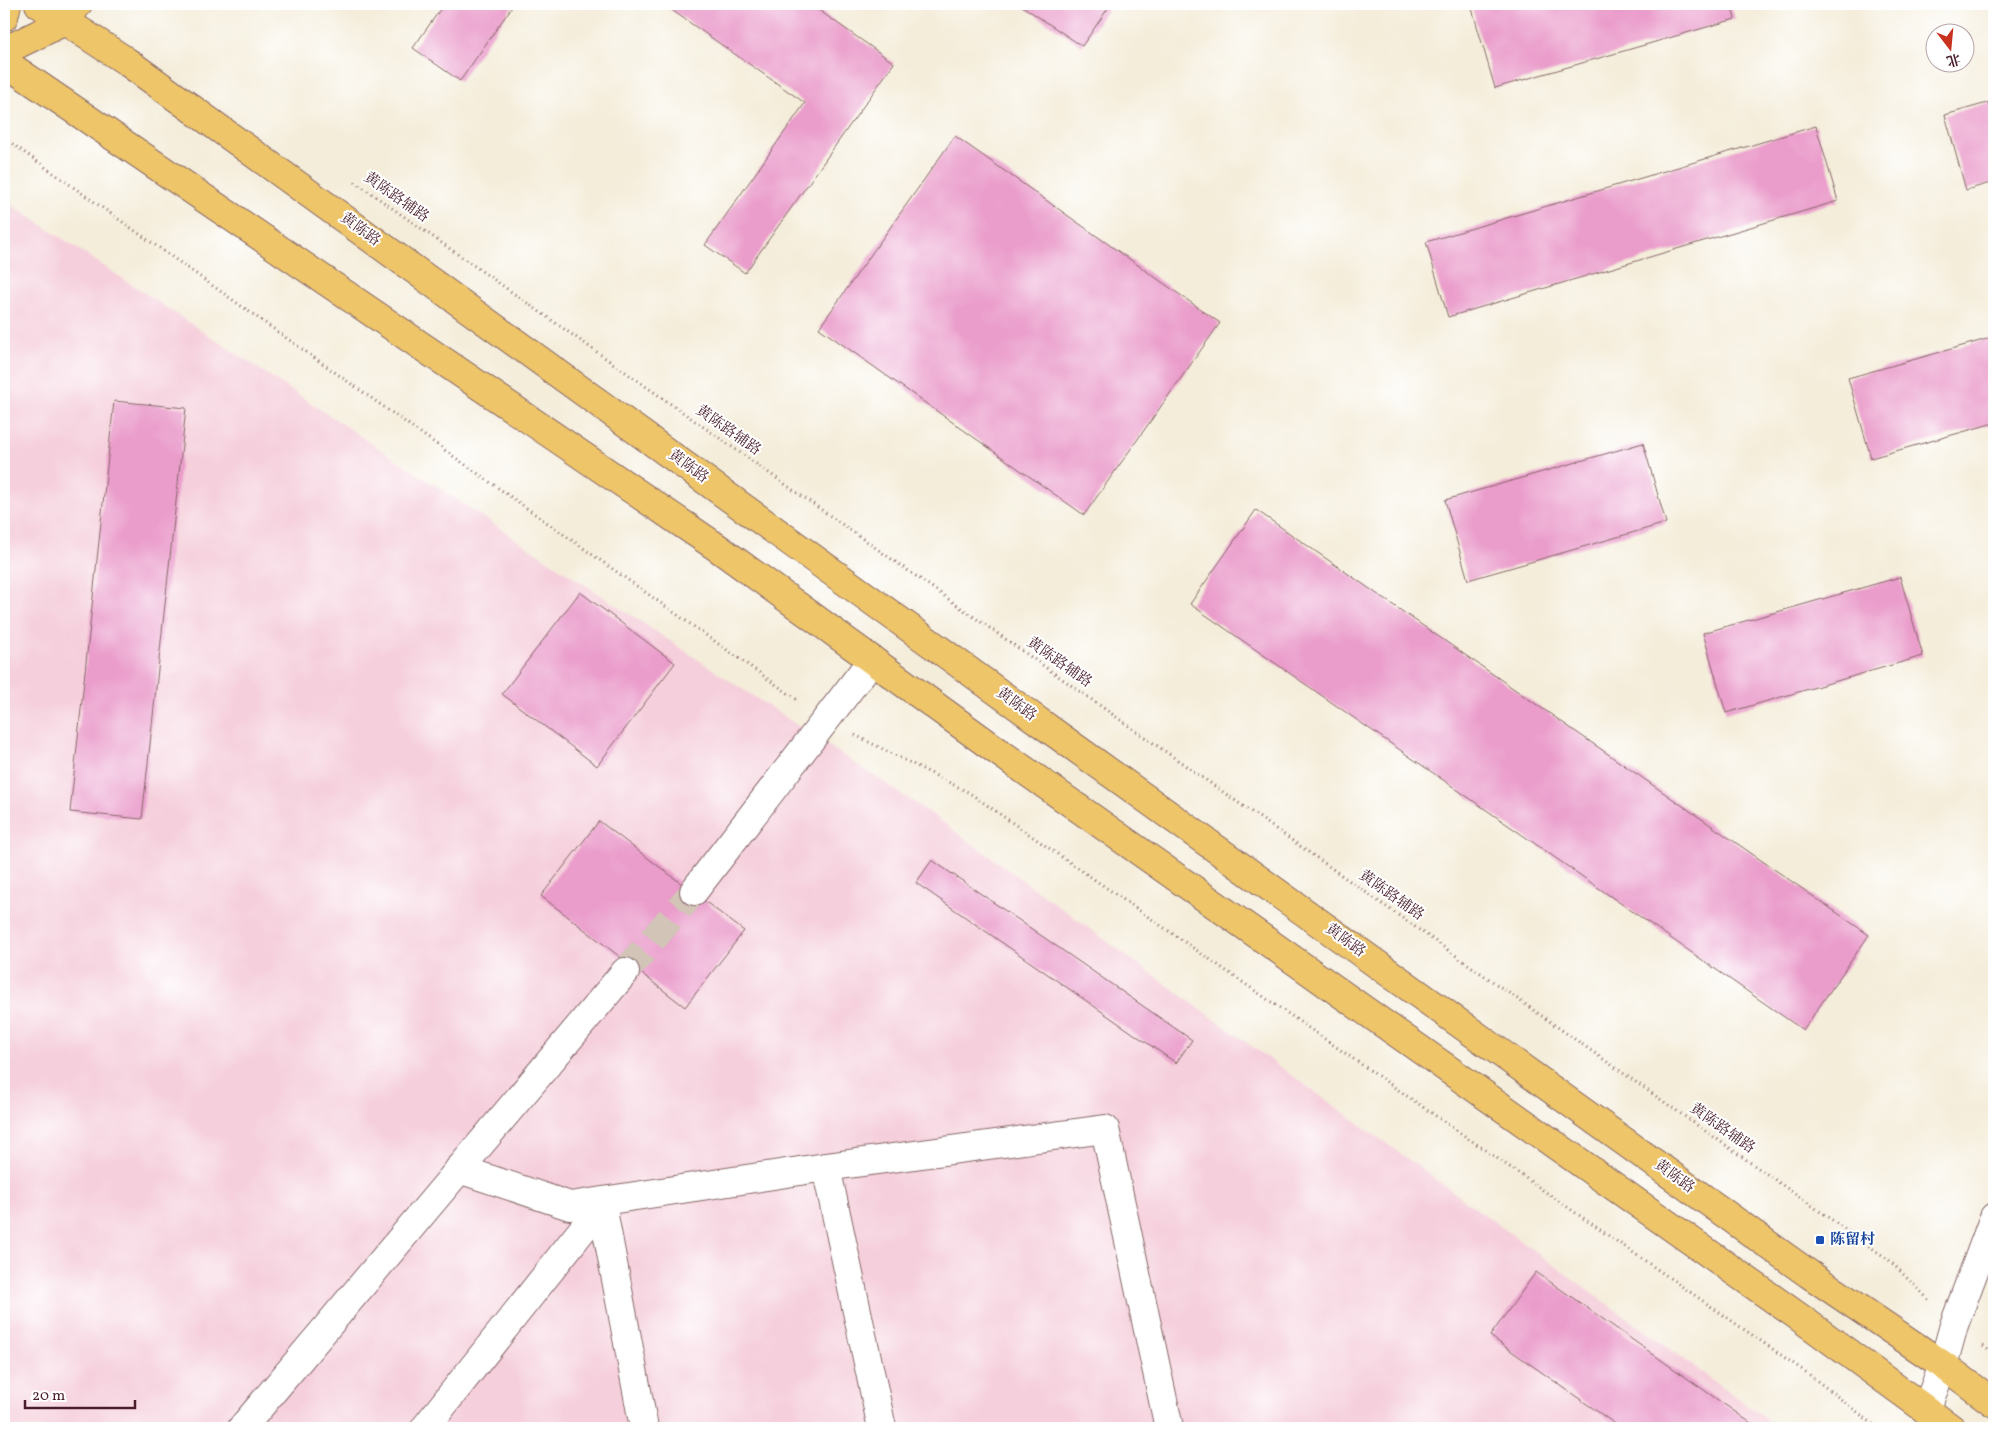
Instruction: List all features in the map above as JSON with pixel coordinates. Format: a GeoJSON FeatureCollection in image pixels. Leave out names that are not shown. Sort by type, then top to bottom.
{"type":"FeatureCollection","features":[{"type":"Feature","properties":{"kind":"main road"},"geometry":{"type":"LineString","coordinates":[[4,17],[7,4]]}},
{"type":"Feature","properties":{"kind":"main road","name":"黄陈路"},"geometry":{"type":"LineString","coordinates":[[39,4],[71,12],[142,72],[1071,745],[1810,1274],[1943,1365],[1994,1403]]}},
{"type":"Feature","properties":{"kind":"main road"},"geometry":{"type":"LineString","coordinates":[[4,51],[71,12]]}},
{"type":"Feature","properties":{"kind":"main road"},"geometry":{"type":"LineString","coordinates":[[4,62],[710,542],[872,660],[1799,1317],[1951,1428]]}},
{"type":"Feature","properties":{"kind":"street"},"geometry":{"type":"LineString","coordinates":[[71,12],[93,4]]}},
{"type":"Feature","properties":{"kind":"street"},"geometry":{"type":"LineString","coordinates":[[694,891],[872,660]]}},
{"type":"Feature","properties":{"kind":"street"},"geometry":{"type":"LineString","coordinates":[[242,1428],[625,972]]}},
{"type":"Feature","properties":{"kind":"street"},"geometry":{"type":"LineString","coordinates":[[460,1169],[570,1206],[826,1167],[1106,1129],[1169,1428]]}},
{"type":"Feature","properties":{"kind":"street"},"geometry":{"type":"LineString","coordinates":[[826,1167],[882,1428]]}},
{"type":"Feature","properties":{"kind":"street"},"geometry":{"type":"LineString","coordinates":[[425,1428],[602,1205],[644,1428]]}},
{"type":"Feature","properties":{"kind":"street"},"geometry":{"type":"LineString","coordinates":[[1926,1410],[1943,1365],[1954,1325],[1994,1217]]}},
{"type":"Feature","properties":{"kind":"path"},"geometry":{"type":"LineString","coordinates":[[4,138],[826,720],[968,792],[1798,1368],[1878,1428]]}},
{"type":"Feature","properties":{"kind":"path","name":"黄陈路辅路"},"geometry":{"type":"LineString","coordinates":[[354,182],[1889,1260],[1954,1325],[1994,1354]]}},
{"type":"Feature","properties":{"kind":"shaded area"},"geometry":{"type":"Polygon","coordinates":[[[7,202],[930,813],[1779,1428],[4,1428],[4,207],[7,202]]]}},
{"type":"Feature","properties":{"kind":"building"},"geometry":{"type":"Polygon","coordinates":[[[444,4],[514,4],[460,81],[413,48],[444,4]]]}},
{"type":"Feature","properties":{"kind":"building"},"geometry":{"type":"Polygon","coordinates":[[[663,4],[810,4],[894,63],[745,273],[705,245],[805,103],[663,4]]]}},
{"type":"Feature","properties":{"kind":"building"},"geometry":{"type":"Polygon","coordinates":[[[1019,4],[1111,4],[1082,46],[1019,4]]]}},
{"type":"Feature","properties":{"kind":"building"},"geometry":{"type":"Polygon","coordinates":[[[1731,4],[1735,19],[1495,88],[1471,5],[1731,4]]]}},
{"type":"Feature","properties":{"kind":"building"},"geometry":{"type":"Polygon","coordinates":[[[1994,101],[1994,182],[1966,190],[1945,115],[1994,101]]]}},
{"type":"Feature","properties":{"kind":"building"},"geometry":{"type":"Polygon","coordinates":[[[1816,126],[1838,201],[1448,317],[1426,242],[1816,126]]]}},
{"type":"Feature","properties":{"kind":"building"},"geometry":{"type":"Polygon","coordinates":[[[955,136],[1220,323],[1084,515],[819,328],[955,136]]]}},
{"type":"Feature","properties":{"kind":"building"},"geometry":{"type":"Polygon","coordinates":[[[1994,337],[1994,423],[1871,458],[1848,378],[1994,337]]]}},
{"type":"Feature","properties":{"kind":"building"},"geometry":{"type":"Polygon","coordinates":[[[114,401],[186,408],[142,819],[70,812],[114,401]]]}},
{"type":"Feature","properties":{"kind":"building"},"geometry":{"type":"Polygon","coordinates":[[[1643,443],[1666,523],[1468,580],[1445,500],[1643,443]]]}},
{"type":"Feature","properties":{"kind":"building"},"geometry":{"type":"Polygon","coordinates":[[[1256,510],[1869,935],[1803,1030],[1190,604],[1256,510]]]}},
{"type":"Feature","properties":{"kind":"building"},"geometry":{"type":"Polygon","coordinates":[[[1900,577],[1923,656],[1726,713],[1703,633],[1900,577]]]}},
{"type":"Feature","properties":{"kind":"building"},"geometry":{"type":"Polygon","coordinates":[[[580,592],[675,663],[597,766],[502,694],[580,592]]]}},
{"type":"Feature","properties":{"kind":"building"},"geometry":{"type":"Polygon","coordinates":[[[599,821],[744,931],[685,1007],[541,896],[599,821]]]}},
{"type":"Feature","properties":{"kind":"building"},"geometry":{"type":"Polygon","coordinates":[[[932,860],[1192,1040],[1176,1063],[916,883],[932,860]]]}},
{"type":"Feature","properties":{"kind":"building"},"geometry":{"type":"Polygon","coordinates":[[[1536,1272],[1758,1428],[1621,1428],[1490,1336],[1536,1272]]]}},
{"type":"Feature","properties":{"kind":"tunnel"},"geometry":{"type":"LineString","coordinates":[[625,972],[694,891]]}},
{"type":"Feature","properties":{"kind":"place","name":"陈留村"},"geometry":{"type":"Point","coordinates":[1820,1240]}}]}
